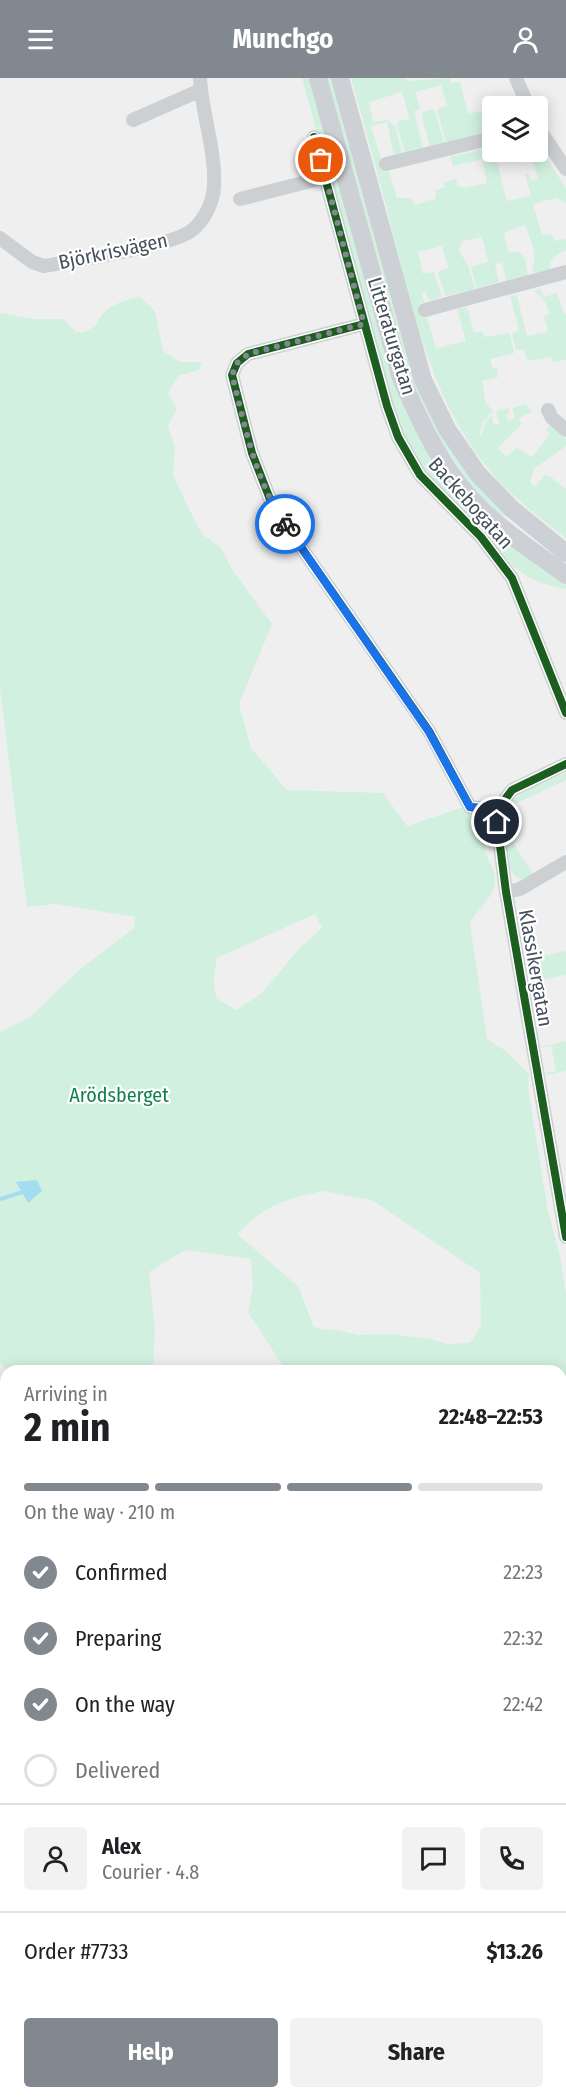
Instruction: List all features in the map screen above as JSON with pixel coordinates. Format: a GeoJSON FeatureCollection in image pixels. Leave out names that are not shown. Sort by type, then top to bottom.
{"type":"FeatureCollection","features":[{"type":"Feature","properties":{"kind":"street","name":"Litteraturgatan"},"geometry":{"type":"LineString","coordinates":[[318,78],[401,378],[420,420],[449,471],[474,502],[566,575]]}},
{"type":"Feature","properties":{"kind":"street","name":"Litteraturgatan"},"geometry":{"type":"LineString","coordinates":[[340,78],[423,380],[447,429],[478,474],[512,508],[566,552]]}},
{"type":"Feature","properties":{"kind":"street"},"geometry":{"type":"LineString","coordinates":[[516,78],[524,96]]}},
{"type":"Feature","properties":{"kind":"street","name":"Björkrisvägen"},"geometry":{"type":"LineString","coordinates":[[0,238],[32,262],[44,266],[166,242],[192,230],[207,212],[214,188],[211,147],[201,84],[133,120]]}},
{"type":"Feature","properties":{"kind":"street","name":"Backebogatan"},"geometry":{"type":"LineString","coordinates":[[314,137],[387,406],[399,437],[420,475],[481,537],[512,578],[566,713]]}},
{"type":"Feature","properties":{"kind":"street"},"geometry":{"type":"LineString","coordinates":[[387,164],[482,140]]}},
{"type":"Feature","properties":{"kind":"street"},"geometry":{"type":"LineString","coordinates":[[548,143],[566,170]]}},
{"type":"Feature","properties":{"kind":"street"},"geometry":{"type":"LineString","coordinates":[[240,200],[326,177]]}},
{"type":"Feature","properties":{"kind":"street"},"geometry":{"type":"LineString","coordinates":[[425,310],[566,272]]}},
{"type":"Feature","properties":{"kind":"street"},"geometry":{"type":"LineString","coordinates":[[364,324],[248,354],[237,363],[232,375],[252,453],[273,507],[429,732],[470,807],[497,810],[512,790],[566,764]]}},
{"type":"Feature","properties":{"kind":"street"},"geometry":{"type":"LineString","coordinates":[[548,410],[552,418],[566,430]]}},
{"type":"Feature","properties":{"kind":"street","name":"Klassikergatan"},"geometry":{"type":"LineString","coordinates":[[497,810],[506,892],[566,1237]]}},
{"type":"Feature","properties":{"kind":"street"},"geometry":{"type":"LineString","coordinates":[[506,892],[520,889],[566,862]]}},
{"type":"Feature","properties":{"kind":"green space"},"geometry":{"type":"Polygon","coordinates":[[[302,78],[311,78],[422,439],[566,581],[566,589],[539,582],[523,574],[509,562],[417,461],[395,417],[302,78]]]}},
{"type":"Feature","properties":{"kind":"green space"},"geometry":{"type":"Polygon","coordinates":[[[327,78],[335,78],[410,352],[510,518],[494,512],[468,485],[464,475],[440,440],[410,378],[327,78]]]}},
{"type":"Feature","properties":{"kind":"green space"},"geometry":{"type":"Polygon","coordinates":[[[351,78],[406,78],[407,81],[450,78],[451,83],[460,82],[468,113],[482,112],[482,134],[446,143],[437,109],[447,106],[441,85],[415,92],[420,109],[414,111],[423,148],[405,153],[397,126],[399,121],[410,119],[402,92],[369,102],[373,122],[387,120],[396,127],[402,154],[394,156],[387,122],[371,126],[385,172],[389,171],[397,198],[410,198],[415,204],[420,204],[435,199],[436,190],[445,187],[444,182],[456,179],[458,186],[464,188],[487,183],[483,162],[497,162],[507,201],[531,196],[525,174],[528,173],[531,180],[538,178],[533,162],[548,161],[566,188],[566,203],[556,198],[533,204],[542,234],[552,235],[555,241],[566,239],[566,251],[559,253],[550,263],[551,270],[535,273],[532,268],[534,253],[525,225],[504,233],[509,253],[518,251],[525,258],[528,275],[506,281],[502,263],[495,264],[499,282],[477,288],[471,267],[488,262],[482,237],[462,241],[459,251],[468,265],[475,289],[446,296],[437,272],[448,268],[442,246],[418,252],[423,274],[434,272],[442,297],[429,301],[426,292],[422,292],[424,302],[420,304],[424,318],[427,317],[436,348],[466,341],[457,309],[467,307],[474,333],[483,331],[484,337],[510,333],[514,353],[490,359],[493,369],[497,368],[498,377],[482,381],[486,403],[493,411],[483,422],[479,434],[481,435],[486,421],[493,414],[493,425],[499,424],[496,411],[509,408],[509,413],[506,414],[508,420],[515,418],[512,408],[526,404],[532,412],[519,418],[522,424],[498,448],[506,457],[517,448],[532,457],[550,434],[546,430],[550,426],[566,439],[566,446],[534,469],[530,481],[534,487],[545,475],[566,489],[566,538],[533,513],[494,475],[467,439],[452,413],[439,387],[420,333],[351,78]]]}},
{"type":"Feature","properties":{"kind":"green space"},"geometry":{"type":"Polygon","coordinates":[[[432,109],[444,142],[430,148],[422,116],[424,111],[432,109]]]}},
{"type":"Feature","properties":{"kind":"green space"},"geometry":{"type":"Polygon","coordinates":[[[482,149],[482,159],[453,166],[450,157],[482,149]]]}},
{"type":"Feature","properties":{"kind":"green space"},"geometry":{"type":"Polygon","coordinates":[[[541,289],[544,297],[557,293],[564,314],[566,314],[566,360],[553,362],[552,357],[527,361],[524,349],[516,350],[512,333],[519,330],[510,296],[517,295],[527,336],[548,332],[544,316],[549,314],[545,301],[534,291],[541,289]]]}},
{"type":"Feature","properties":{"kind":"green space","name":"Arödsberget"},"geometry":{"type":"Polygon","coordinates":[[[140,297],[155,311],[163,351],[180,362],[202,364],[199,370],[178,376],[168,393],[177,409],[168,426],[175,448],[173,475],[202,534],[221,548],[233,571],[272,624],[239,704],[251,748],[287,790],[383,793],[407,826],[461,808],[480,814],[484,824],[485,851],[494,871],[495,884],[490,896],[470,923],[487,1039],[506,1051],[529,1074],[528,1088],[548,1211],[560,1256],[566,1294],[566,1365],[282,1365],[248,1312],[253,1287],[251,1259],[185,1250],[149,1272],[155,1328],[153,1365],[2,1365],[0,1363],[0,1032],[30,1017],[80,969],[134,928],[135,917],[55,904],[27,907],[0,689],[0,313],[34,319],[63,319],[76,332],[84,332],[96,326],[108,309],[140,297]],[[315,914],[217,958],[214,979],[216,998],[236,1010],[262,993],[300,948],[322,928],[315,914]],[[322,1191],[275,1205],[257,1216],[237,1234],[299,1287],[313,1326],[319,1329],[359,1335],[390,1334],[430,1339],[448,1344],[470,1343],[481,1325],[480,1273],[372,1200],[322,1191]]]}},
{"type":"Feature","properties":{"kind":"green space"},"geometry":{"type":"Polygon","coordinates":[[[566,773],[566,780],[515,804],[511,809],[507,834],[534,875],[529,879],[517,878],[510,868],[504,831],[505,814],[517,797],[566,773]]]}},
{"type":"Feature","properties":{"kind":"green space"},"geometry":{"type":"Polygon","coordinates":[[[566,951],[566,975],[531,982],[540,978],[537,957],[566,951]]]}},
{"type":"Feature","properties":{"kind":"green space"},"geometry":{"type":"Polygon","coordinates":[[[566,1041],[566,1071],[547,1075],[546,1073],[556,1071],[551,1046],[541,1047],[566,1041]]]}},
{"type":"Feature","properties":{"kind":"water"},"geometry":{"type":"Polygon","coordinates":[[[37,1180],[42,1191],[28,1203],[16,1182],[37,1180]]]}},
{"type":"Feature","properties":{"kind":"waterway"},"geometry":{"type":"LineString","coordinates":[[0,1199],[26,1191]]}},
{"type":"Feature","properties":{"kind":"cycle path"},"geometry":{"type":"LineString","coordinates":[[314,137],[387,406],[398,437],[420,475],[481,537],[512,578],[566,713]]}},
{"type":"Feature","properties":{"kind":"cycle path"},"geometry":{"type":"LineString","coordinates":[[364,324],[248,354],[237,363],[232,375],[252,453],[273,507],[429,731],[470,807],[497,810]]}},
{"type":"Feature","properties":{"kind":"cycle path"},"geometry":{"type":"LineString","coordinates":[[566,764],[512,790],[497,810],[506,892],[566,1237]]}},
{"type":"Feature","properties":{"kind":"way so far"},"geometry":{"type":"LineString","coordinates":[[285,524],[273,507],[252,453],[232,375],[237,363],[248,354],[364,324],[321,160]]}},
{"type":"Feature","properties":{"kind":"route"},"geometry":{"type":"LineString","coordinates":[[285,524],[429,732],[470,807],[497,810],[497,822]]}}]}
